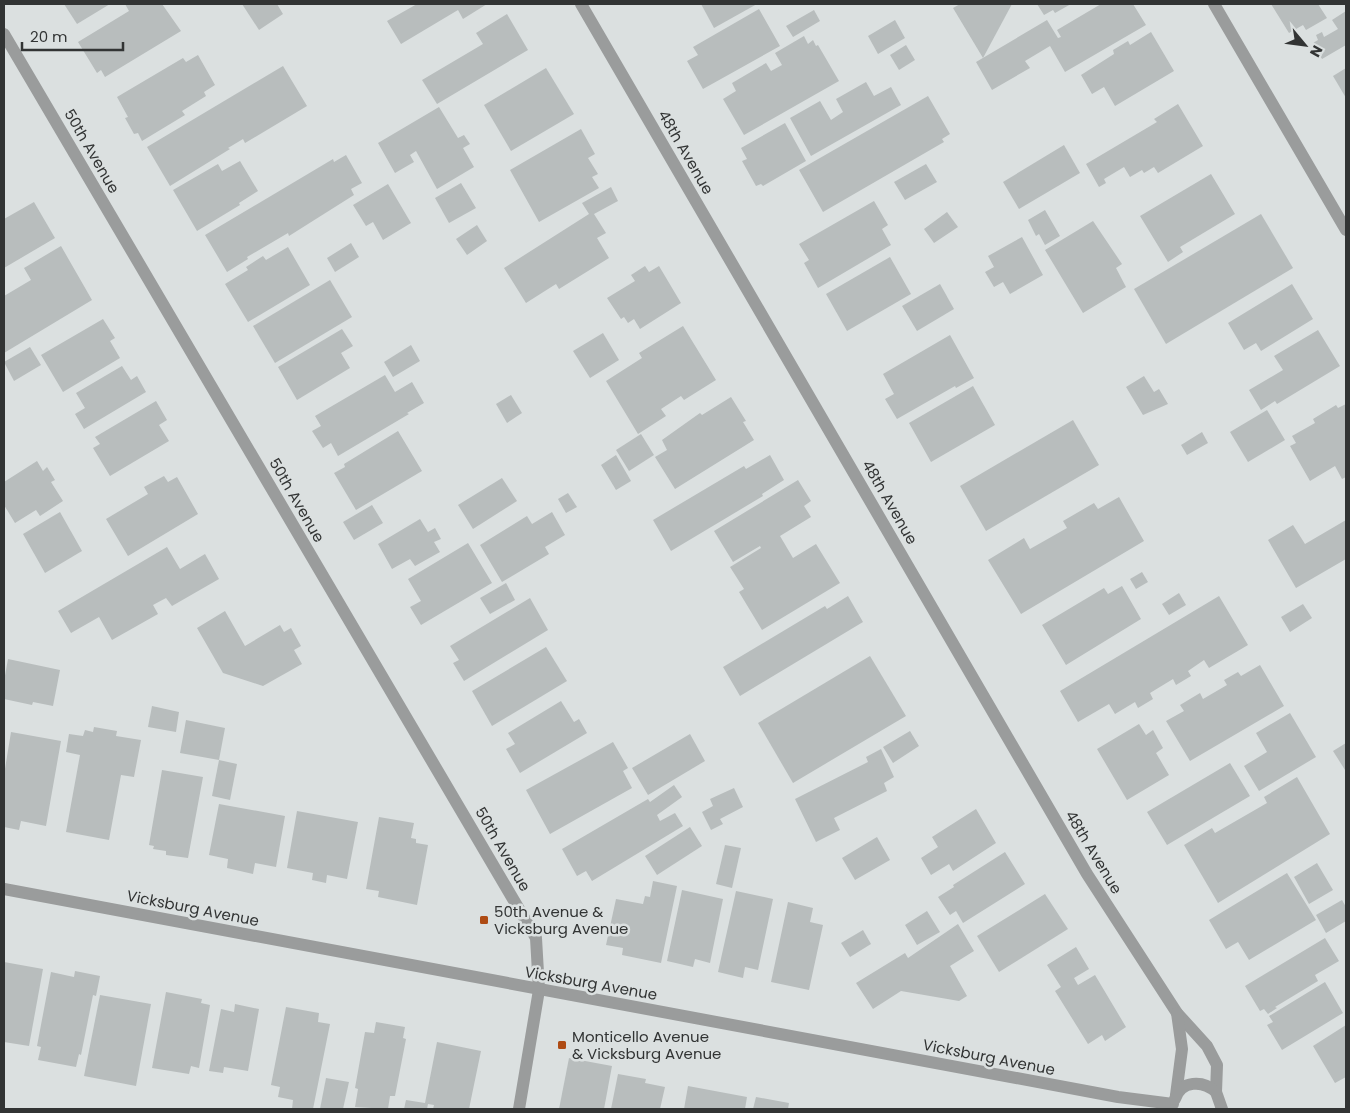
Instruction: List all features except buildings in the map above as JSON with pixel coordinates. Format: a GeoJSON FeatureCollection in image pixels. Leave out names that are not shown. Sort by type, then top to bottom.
{"type":"FeatureCollection","features":[{"type":"Feature","properties":{"kind":"street","name":"48th Avenue"},"geometry":{"type":"LineString","coordinates":[[581,4],[1087,874],[1177,1013],[1207,1046],[1217,1065],[1216,1092]]}},
{"type":"Feature","properties":{"kind":"street"},"geometry":{"type":"LineString","coordinates":[[1214,4],[1346,230]]}},
{"type":"Feature","properties":{"kind":"street","name":"50th Avenue"},"geometry":{"type":"LineString","coordinates":[[4,34],[536,938],[539,990],[519,1109]]}},
{"type":"Feature","properties":{"kind":"street","name":"Vicksburg Avenue"},"geometry":{"type":"LineString","coordinates":[[4,889],[1118,1097],[1174,1103]]}},
{"type":"Feature","properties":{"kind":"street","name":"48th Avenue"},"geometry":{"type":"LineString","coordinates":[[1174,1103],[1182,1049],[1177,1013]]}},
{"type":"Feature","properties":{"kind":"street"},"geometry":{"type":"LineString","coordinates":[[1174,1103],[1188,1085],[1203,1083],[1216,1092],[1222,1109]]}},
{"type":"Feature","properties":{"kind":"place","name":"50th Avenue & Vicksburg Avenue"},"geometry":{"type":"Point","coordinates":[484,920]}},
{"type":"Feature","properties":{"kind":"place","name":"Monticello Avenue & Vicksburg Avenue"},"geometry":{"type":"Point","coordinates":[562,1045]}}]}
